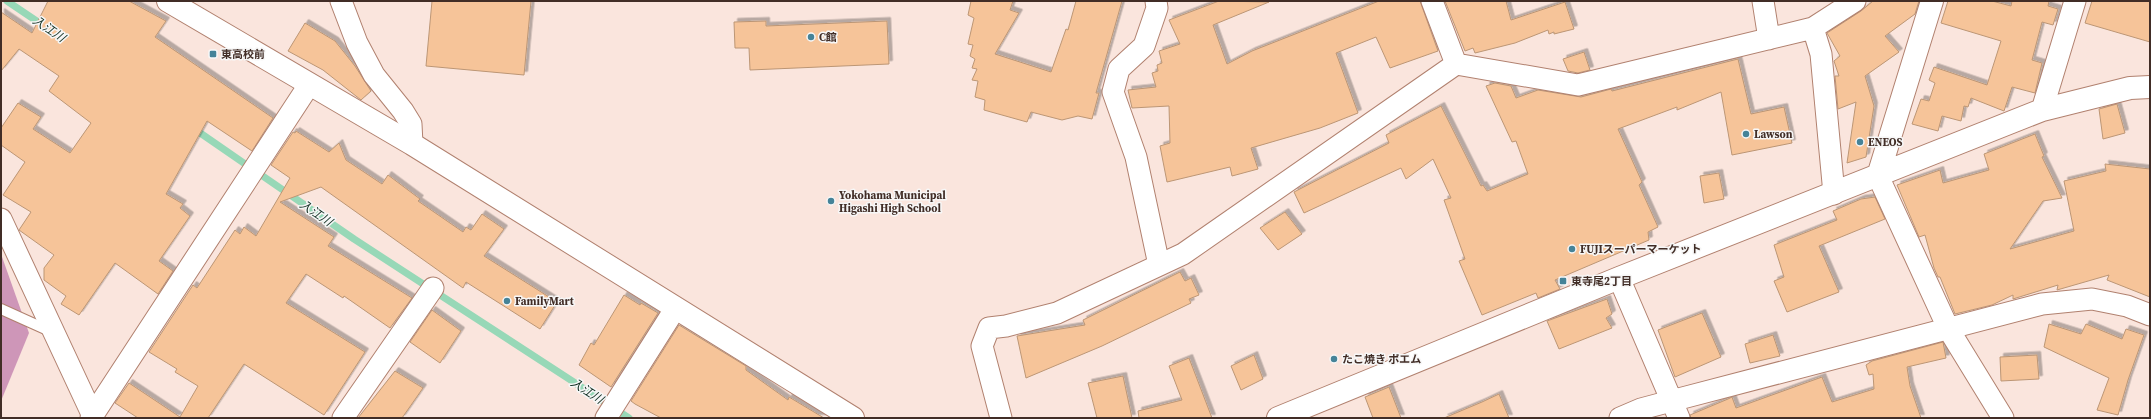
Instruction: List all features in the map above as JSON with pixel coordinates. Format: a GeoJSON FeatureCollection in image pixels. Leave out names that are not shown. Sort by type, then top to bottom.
{"type":"FeatureCollection","features":[{"type":"Feature","properties":{"kind":"street"},"geometry":{"type":"LineString","coordinates":[[168,1],[412,144],[845,416]]}},
{"type":"Feature","properties":{"kind":"street"},"geometry":{"type":"LineString","coordinates":[[341,1],[357,43],[374,75],[403,110],[410,124],[412,144]]}},
{"type":"Feature","properties":{"kind":"street"},"geometry":{"type":"LineString","coordinates":[[1156,1],[1156,8],[1144,46],[1119,69],[1113,92],[1136,157],[1159,265]]}},
{"type":"Feature","properties":{"kind":"street"},"geometry":{"type":"LineString","coordinates":[[1432,1],[1456,64]]}},
{"type":"Feature","properties":{"kind":"street"},"geometry":{"type":"LineString","coordinates":[[1763,1],[1769,39]]}},
{"type":"Feature","properties":{"kind":"street"},"geometry":{"type":"LineString","coordinates":[[1002,418],[982,346],[989,328],[1006,326],[1057,313],[1184,254],[1456,64],[1578,85],[1813,28],[1855,1]]}},
{"type":"Feature","properties":{"kind":"street"},"geometry":{"type":"LineString","coordinates":[[1932,1],[1878,176],[1949,330],[2003,418]]}},
{"type":"Feature","properties":{"kind":"street"},"geometry":{"type":"LineString","coordinates":[[2042,110],[2075,1]]}},
{"type":"Feature","properties":{"kind":"street"},"geometry":{"type":"LineString","coordinates":[[1813,28],[1821,54],[1834,194]]}},
{"type":"Feature","properties":{"kind":"street"},"geometry":{"type":"LineString","coordinates":[[92,416],[309,84]]}},
{"type":"Feature","properties":{"kind":"street"},"geometry":{"type":"LineString","coordinates":[[1278,418],[1619,278],[1834,194],[2042,110],[2130,88],[2150,87]]}},
{"type":"Feature","properties":{"kind":"street"},"geometry":{"type":"LineString","coordinates":[[1,219],[92,416]]}},
{"type":"Feature","properties":{"kind":"street"},"geometry":{"type":"LineString","coordinates":[[1619,278],[1675,409]]}},
{"type":"Feature","properties":{"kind":"street"},"geometry":{"type":"LineString","coordinates":[[344,418],[433,288]]}},
{"type":"Feature","properties":{"kind":"street"},"geometry":{"type":"LineString","coordinates":[[1620,418],[1641,409],[1675,409],[2042,304],[2092,299],[2127,306],[2150,315]]}},
{"type":"Feature","properties":{"kind":"street"},"geometry":{"type":"LineString","coordinates":[[606,418],[675,309]]}},
{"type":"Feature","properties":{"kind":"lane"},"geometry":{"type":"LineString","coordinates":[[1,309],[54,333]]}},
{"type":"Feature","properties":{"kind":"shaded area"},"geometry":{"type":"Polygon","coordinates":[[[1,254],[29,333],[1,401],[1,254]]]}},
{"type":"Feature","properties":{"kind":"building"},"geometry":{"type":"Polygon","coordinates":[[[48,1],[129,1],[166,21],[155,37],[273,118],[252,151],[207,121],[166,194],[183,204],[180,208],[190,216],[159,261],[173,271],[158,294],[115,263],[79,315],[61,304],[66,296],[44,280],[44,268],[54,255],[19,230],[31,212],[3,195],[25,162],[1,145],[1,128],[18,103],[41,117],[33,129],[70,153],[91,123],[49,91],[59,76],[19,49],[1,71],[1,12],[32,33],[48,1]]]}},
{"type":"Feature","properties":{"kind":"building"},"geometry":{"type":"Polygon","coordinates":[[[432,1],[531,1],[524,75],[426,66],[432,1]]]}},
{"type":"Feature","properties":{"kind":"building"},"geometry":{"type":"Polygon","coordinates":[[[971,1],[1013,1],[1010,10],[1019,13],[995,54],[1051,72],[1066,29],[1068,30],[1076,1],[1122,1],[1096,93],[1099,93],[1092,119],[1078,116],[1062,120],[1031,112],[1027,122],[984,110],[985,100],[975,97],[978,81],[972,80],[977,69],[972,68],[975,59],[970,56],[973,45],[968,44],[974,18],[968,15],[971,1]]]}},
{"type":"Feature","properties":{"kind":"building"},"geometry":{"type":"Polygon","coordinates":[[[1219,1],[1269,2],[1213,25],[1227,64],[1252,51],[1379,1],[1420,1],[1438,51],[1390,68],[1376,37],[1336,53],[1358,113],[1320,128],[1251,148],[1258,169],[1232,176],[1230,167],[1167,182],[1160,146],[1170,143],[1169,106],[1132,108],[1128,90],[1156,87],[1152,73],[1158,71],[1157,65],[1162,63],[1159,51],[1180,44],[1169,20],[1219,1]]]}},
{"type":"Feature","properties":{"kind":"building"},"geometry":{"type":"Polygon","coordinates":[[[1445,1],[1506,1],[1511,20],[1565,2],[1574,29],[1554,34],[1554,32],[1549,34],[1548,30],[1515,43],[1475,53],[1473,48],[1465,51],[1445,1]]]}},
{"type":"Feature","properties":{"kind":"building"},"geometry":{"type":"Polygon","coordinates":[[[1873,1],[1919,1],[1915,14],[1885,36],[1899,52],[1865,76],[1874,106],[1866,157],[1847,163],[1856,102],[1838,109],[1835,76],[1839,76],[1834,61],[1840,56],[1827,33],[1861,11],[1873,1]]]}},
{"type":"Feature","properties":{"kind":"building"},"geometry":{"type":"Polygon","coordinates":[[[1948,1],[1992,1],[2011,6],[2012,1],[2049,1],[2048,6],[2058,9],[2053,25],[2042,22],[2032,60],[2042,63],[2035,93],[2012,87],[2004,111],[1971,98],[1968,107],[1964,106],[1961,121],[1942,116],[1938,131],[1912,124],[1921,99],[1929,101],[1935,83],[1929,80],[1934,67],[1987,85],[2001,41],[1941,23],[1948,1]]]}},
{"type":"Feature","properties":{"kind":"building"},"geometry":{"type":"Polygon","coordinates":[[[2092,1],[2150,1],[2150,42],[2085,23],[2092,1]]]}},
{"type":"Feature","properties":{"kind":"building","name":"C館"},"geometry":{"type":"Polygon","coordinates":[[[766,21],[766,26],[887,21],[889,64],[750,70],[749,48],[735,48],[734,22],[766,21]]]}},
{"type":"Feature","properties":{"kind":"building"},"geometry":{"type":"Polygon","coordinates":[[[305,23],[335,41],[355,66],[371,91],[361,100],[323,70],[288,51],[305,23]]]}},
{"type":"Feature","properties":{"kind":"building"},"geometry":{"type":"Polygon","coordinates":[[[1584,52],[1590,70],[1578,73],[1568,71],[1563,59],[1584,52]]]}},
{"type":"Feature","properties":{"kind":"building"},"geometry":{"type":"Polygon","coordinates":[[[1738,59],[1751,114],[1784,107],[1792,143],[1732,155],[1721,92],[1677,110],[1677,107],[1618,129],[1642,182],[1639,185],[1658,227],[1648,232],[1649,240],[1555,280],[1560,289],[1538,298],[1536,293],[1482,315],[1459,261],[1465,259],[1444,200],[1451,198],[1433,159],[1406,179],[1401,168],[1304,213],[1294,192],[1389,143],[1386,135],[1441,106],[1481,186],[1483,185],[1487,191],[1528,174],[1516,141],[1512,142],[1486,86],[1495,83],[1511,86],[1516,98],[1538,90],[1581,97],[1611,89],[1612,91],[1738,59]]]}},
{"type":"Feature","properties":{"kind":"building"},"geometry":{"type":"Polygon","coordinates":[[[2117,104],[2125,133],[2103,139],[2099,109],[2117,104]]]}},
{"type":"Feature","properties":{"kind":"building"},"geometry":{"type":"Polygon","coordinates":[[[296,131],[329,152],[339,143],[346,160],[382,184],[388,175],[420,199],[418,201],[463,232],[466,227],[471,230],[482,214],[504,229],[484,256],[557,302],[540,329],[466,282],[463,288],[321,187],[280,202],[334,237],[328,246],[412,298],[390,328],[344,296],[343,298],[306,274],[286,303],[365,352],[324,415],[244,364],[208,418],[138,418],[115,403],[129,383],[180,417],[198,386],[175,372],[177,369],[149,352],[193,285],[197,288],[235,230],[240,234],[244,227],[256,236],[290,178],[271,165],[293,132],[295,133],[296,131]]]}},
{"type":"Feature","properties":{"kind":"building"},"geometry":{"type":"Polygon","coordinates":[[[2035,134],[2044,156],[2042,157],[2062,198],[2043,201],[2010,249],[2074,231],[2064,181],[2106,171],[2105,164],[2150,169],[2150,297],[2107,280],[2109,275],[2057,290],[2058,285],[2013,299],[2013,295],[1992,305],[1955,314],[1940,277],[1938,277],[1934,268],[1925,235],[1919,237],[1897,185],[1940,170],[1943,183],[1989,170],[1984,154],[2035,134]]]}},
{"type":"Feature","properties":{"kind":"building"},"geometry":{"type":"Polygon","coordinates":[[[1719,173],[1724,199],[1704,203],[1700,176],[1719,173]]]}},
{"type":"Feature","properties":{"kind":"building"},"geometry":{"type":"Polygon","coordinates":[[[1875,197],[1885,219],[1819,246],[1839,292],[1787,312],[1774,281],[1784,277],[1774,245],[1837,220],[1833,211],[1861,199],[1875,197]]]}},
{"type":"Feature","properties":{"kind":"building"},"geometry":{"type":"Polygon","coordinates":[[[1285,212],[1302,234],[1278,250],[1260,228],[1285,212]]]}},
{"type":"Feature","properties":{"kind":"building"},"geometry":{"type":"Polygon","coordinates":[[[1180,272],[1185,281],[1191,278],[1199,295],[1189,299],[1191,303],[1102,346],[1026,378],[1017,336],[1085,325],[1083,320],[1180,272]]]}},
{"type":"Feature","properties":{"kind":"building"},"geometry":{"type":"Polygon","coordinates":[[[624,295],[640,305],[641,303],[658,313],[611,387],[579,365],[591,343],[594,345],[624,295]]]}},
{"type":"Feature","properties":{"kind":"building"},"geometry":{"type":"Polygon","coordinates":[[[1607,299],[1612,314],[1606,318],[1612,328],[1559,349],[1547,321],[1607,299]]]}},
{"type":"Feature","properties":{"kind":"building"},"geometry":{"type":"Polygon","coordinates":[[[432,310],[461,331],[440,363],[410,342],[432,310]]]}},
{"type":"Feature","properties":{"kind":"building"},"geometry":{"type":"Polygon","coordinates":[[[1702,313],[1721,357],[1675,377],[1658,330],[1702,313]]]}},
{"type":"Feature","properties":{"kind":"building"},"geometry":{"type":"Polygon","coordinates":[[[2049,324],[2081,334],[2086,324],[2122,339],[2126,329],[2144,335],[2128,380],[2118,415],[2097,410],[2109,378],[2044,347],[2049,324]]]}},
{"type":"Feature","properties":{"kind":"building"},"geometry":{"type":"Polygon","coordinates":[[[679,325],[746,366],[746,370],[788,400],[789,397],[824,418],[661,418],[635,404],[631,401],[679,325]]]}},
{"type":"Feature","properties":{"kind":"building"},"geometry":{"type":"Polygon","coordinates":[[[1773,335],[1780,356],[1750,363],[1745,344],[1773,335]]]}},
{"type":"Feature","properties":{"kind":"building"},"geometry":{"type":"Polygon","coordinates":[[[1943,342],[1946,358],[1907,367],[1910,386],[1921,418],[1691,418],[1690,415],[1732,397],[1736,408],[1822,377],[1832,402],[1874,389],[1873,374],[1869,375],[1866,365],[1872,361],[1943,342]]]}},
{"type":"Feature","properties":{"kind":"building"},"geometry":{"type":"Polygon","coordinates":[[[1254,355],[1263,379],[1241,390],[1231,366],[1254,355]]]}},
{"type":"Feature","properties":{"kind":"building"},"geometry":{"type":"Polygon","coordinates":[[[2037,355],[2039,379],[2001,381],[2000,357],[2037,355]]]}},
{"type":"Feature","properties":{"kind":"building"},"geometry":{"type":"Polygon","coordinates":[[[1189,358],[1212,418],[1139,418],[1138,411],[1182,400],[1169,366],[1189,358]]]}},
{"type":"Feature","properties":{"kind":"building"},"geometry":{"type":"Polygon","coordinates":[[[395,371],[423,388],[402,418],[358,418],[395,371]]]}},
{"type":"Feature","properties":{"kind":"building"},"geometry":{"type":"Polygon","coordinates":[[[1123,376],[1132,418],[1097,418],[1088,383],[1123,376]]]}},
{"type":"Feature","properties":{"kind":"building"},"geometry":{"type":"Polygon","coordinates":[[[1389,387],[1401,418],[1373,418],[1365,397],[1389,387]]]}},
{"type":"Feature","properties":{"kind":"building"},"geometry":{"type":"Polygon","coordinates":[[[1499,394],[1509,418],[1444,418],[1482,402],[1499,394]]]}},
{"type":"Feature","properties":{"kind":"waterway","name":"入江川"},"geometry":{"type":"LineString","coordinates":[[7,1],[44,26]]}},
{"type":"Feature","properties":{"kind":"waterway","name":"入江川"},"geometry":{"type":"LineString","coordinates":[[193,128],[354,239],[629,418]]}},
{"type":"Feature","properties":{"kind":"place","name":"C館"},"geometry":{"type":"Point","coordinates":[811,37]}},
{"type":"Feature","properties":{"kind":"place","name":"東高校前"},"geometry":{"type":"Point","coordinates":[213,54]}},
{"type":"Feature","properties":{"kind":"place","name":"Lawson"},"geometry":{"type":"Point","coordinates":[1746,134]}},
{"type":"Feature","properties":{"kind":"place","name":"ENEOS"},"geometry":{"type":"Point","coordinates":[1860,142]}},
{"type":"Feature","properties":{"kind":"place","name":"Yokohama Municipal Higashi High School"},"geometry":{"type":"Point","coordinates":[831,201]}},
{"type":"Feature","properties":{"kind":"place","name":"FUJIスーパーマーケット"},"geometry":{"type":"Point","coordinates":[1572,249]}},
{"type":"Feature","properties":{"kind":"place","name":"東寺尾2丁目"},"geometry":{"type":"Point","coordinates":[1563,281]}},
{"type":"Feature","properties":{"kind":"place","name":"FamilyMart"},"geometry":{"type":"Point","coordinates":[507,301]}},
{"type":"Feature","properties":{"kind":"place","name":"たこ焼き ポエム"},"geometry":{"type":"Point","coordinates":[1334,359]}}]}
